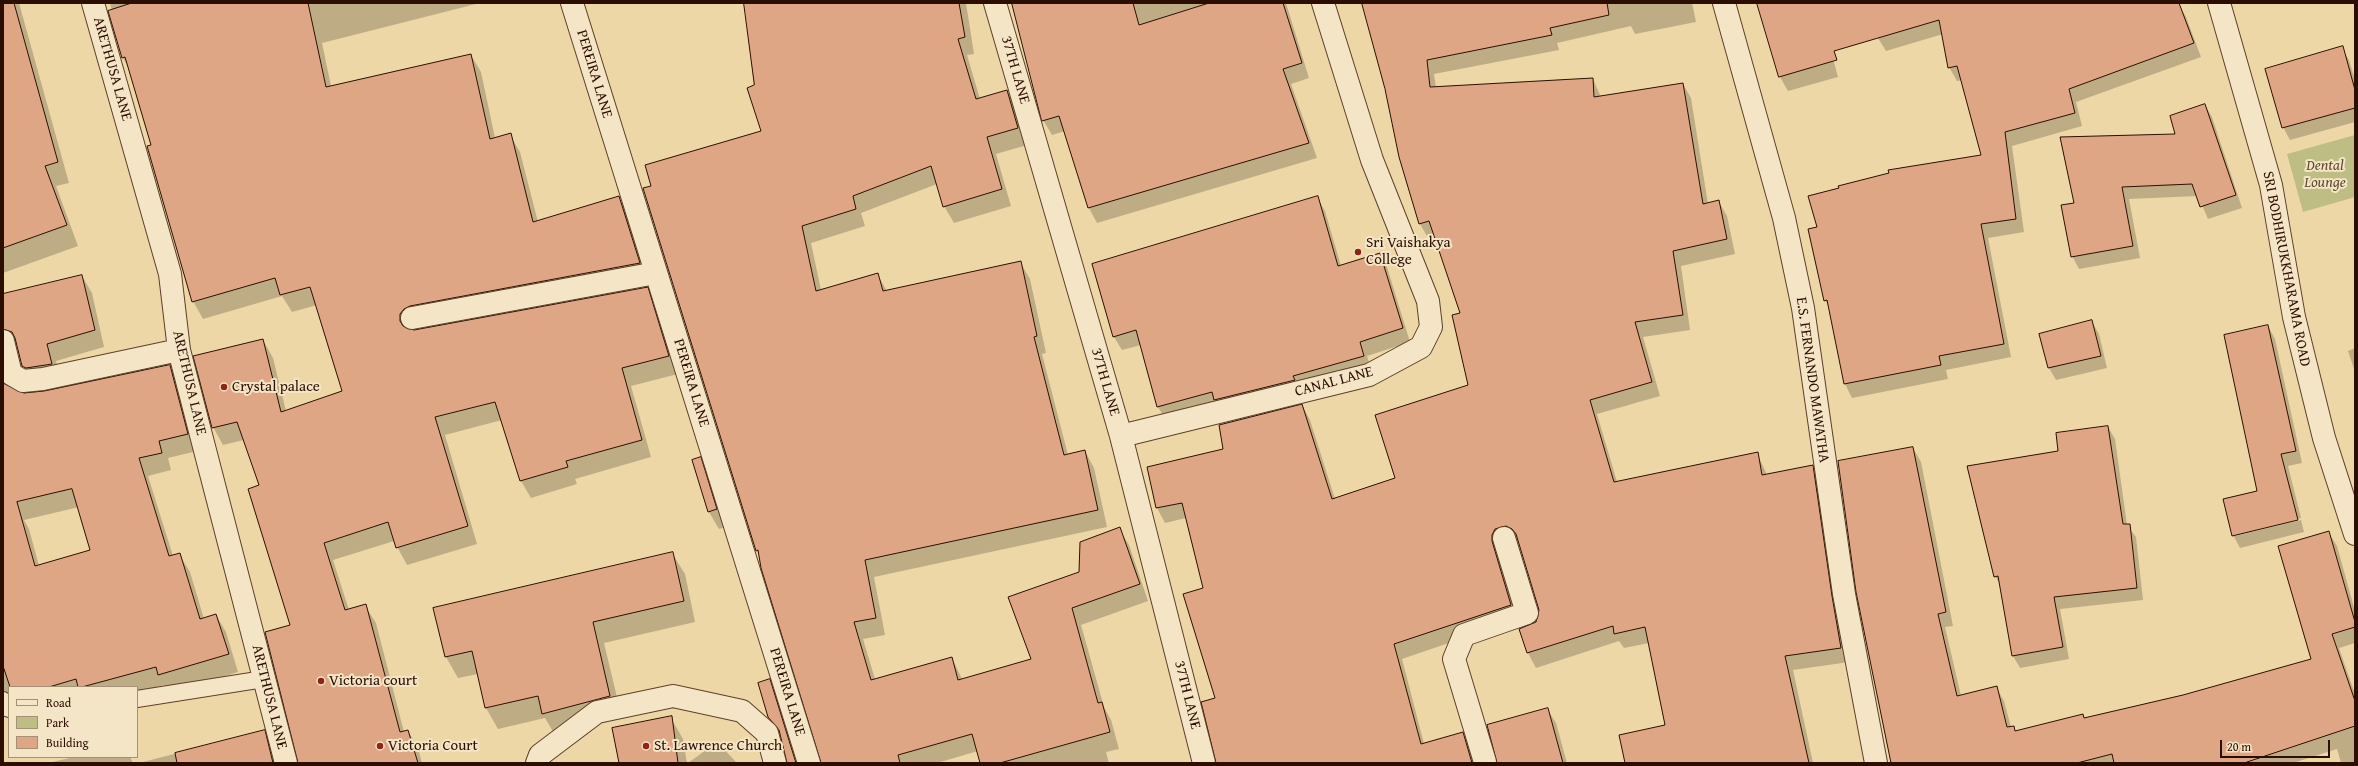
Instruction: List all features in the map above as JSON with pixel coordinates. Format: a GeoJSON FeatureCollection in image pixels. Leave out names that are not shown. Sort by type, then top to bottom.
{"type":"FeatureCollection","features":[{"type":"Feature","properties":{"kind":"street","name":"ARETHUSA LANE"},"geometry":{"type":"LineString","coordinates":[[93,3],[170,274],[179,350],[286,763]]}},
{"type":"Feature","properties":{"kind":"street","name":"PEREIRA LANE"},"geometry":{"type":"LineString","coordinates":[[572,3],[809,763]]}},
{"type":"Feature","properties":{"kind":"street","name":"37TH LANE"},"geometry":{"type":"LineString","coordinates":[[995,3],[1121,436],[1204,763]]}},
{"type":"Feature","properties":{"kind":"street","name":"CANAL LANE"},"geometry":{"type":"LineString","coordinates":[[1121,436],[1369,375],[1421,347],[1431,327],[1426,295],[1372,160],[1323,3]]}},
{"type":"Feature","properties":{"kind":"street","name":"E.S. FERNANDO MAWATHA"},"geometry":{"type":"LineString","coordinates":[[1724,3],[1784,218],[1803,308],[1844,594],[1876,763]]}},
{"type":"Feature","properties":{"kind":"street","name":"SRI BODHIRUKKHARAMA ROAD"},"geometry":{"type":"LineString","coordinates":[[2219,3],[2272,186],[2294,317],[2324,438],[2355,534]]}},
{"type":"Feature","properties":{"kind":"street"},"geometry":{"type":"LineString","coordinates":[[412,318],[656,272]]}},
{"type":"Feature","properties":{"kind":"street"},"geometry":{"type":"LineString","coordinates":[[3,341],[11,374],[23,381],[43,379],[179,350]]}},
{"type":"Feature","properties":{"kind":"street"},"geometry":{"type":"LineString","coordinates":[[1484,763],[1454,658],[1464,635],[1527,613],[1504,538]]}},
{"type":"Feature","properties":{"kind":"street"},"geometry":{"type":"LineString","coordinates":[[537,763],[540,755],[597,712],[673,696],[742,711],[767,733],[775,763]]}},
{"type":"Feature","properties":{"kind":"lane"},"geometry":{"type":"LineString","coordinates":[[138,699],[264,679]]}},
{"type":"Feature","properties":{"kind":"lane"},"geometry":{"type":"LineString","coordinates":[[3,700],[6,708],[8,709]]}},
{"type":"Feature","properties":{"kind":"green space","name":"Dental Lounge"},"geometry":{"type":"Polygon","coordinates":[[[2355,135],[2355,197],[2303,212],[2287,154],[2355,135]]]}},
{"type":"Feature","properties":{"kind":"building"},"geometry":{"type":"Polygon","coordinates":[[[3,3],[14,3],[58,162],[45,166],[67,225],[3,248],[3,3]]]}},
{"type":"Feature","properties":{"kind":"building"},"geometry":{"type":"Polygon","coordinates":[[[132,3],[308,3],[326,87],[471,54],[490,139],[511,133],[533,222],[619,196],[640,263],[410,306],[404,309],[400,314],[400,321],[403,326],[414,330],[648,287],[669,356],[622,368],[642,440],[566,461],[568,467],[520,481],[495,402],[435,417],[468,526],[396,548],[388,522],[324,543],[345,610],[366,604],[400,732],[408,730],[418,763],[298,763],[265,632],[290,625],[248,489],[259,485],[237,422],[212,428],[193,356],[263,339],[281,412],[342,391],[310,287],[280,295],[275,278],[192,302],[147,146],[151,145],[125,57],[122,58],[108,11],[132,3]]]}},
{"type":"Feature","properties":{"kind":"building"},"geometry":{"type":"Polygon","coordinates":[[[744,3],[959,3],[965,37],[958,39],[976,99],[1007,90],[1018,128],[987,137],[1002,189],[943,207],[931,166],[853,196],[856,209],[802,226],[816,291],[878,273],[883,291],[1021,261],[1037,336],[1034,337],[1064,455],[1085,450],[1098,510],[865,560],[876,618],[854,622],[871,680],[952,657],[958,680],[1031,659],[1008,597],[1079,572],[1080,542],[1120,527],[1140,584],[1072,608],[1098,703],[1102,702],[1110,732],[1000,763],[980,763],[972,734],[898,755],[900,763],[821,763],[761,568],[758,550],[756,551],[643,188],[651,186],[645,165],[761,131],[747,88],[754,85],[744,3]]]}},
{"type":"Feature","properties":{"kind":"building"},"geometry":{"type":"Polygon","coordinates":[[[1012,3],[1133,3],[1139,25],[1209,3],[1283,3],[1302,63],[1283,69],[1309,143],[1088,208],[1059,116],[1042,121],[1012,3]]]}},
{"type":"Feature","properties":{"kind":"building"},"geometry":{"type":"Polygon","coordinates":[[[1362,3],[1607,3],[1609,15],[1550,28],[1552,35],[1427,60],[1430,87],[1593,78],[1594,97],[1683,83],[1703,204],[1719,200],[1727,239],[1673,251],[1683,315],[1635,322],[1652,382],[1590,400],[1614,482],[1758,452],[1762,475],[1813,465],[1841,648],[1785,656],[1809,763],[1625,763],[1619,735],[1665,725],[1645,627],[1614,634],[1613,626],[1527,653],[1519,629],[1536,622],[1539,610],[1516,534],[1512,529],[1506,526],[1495,529],[1492,535],[1492,541],[1511,605],[1394,644],[1421,744],[1463,732],[1472,763],[1216,763],[1201,702],[1215,698],[1183,594],[1203,588],[1182,503],[1156,508],[1147,467],[1223,449],[1219,425],[1302,404],[1332,499],[1395,478],[1375,415],[1468,385],[1452,315],[1460,313],[1429,221],[1419,224],[1399,157],[1385,89],[1362,3]]]}},
{"type":"Feature","properties":{"kind":"building"},"geometry":{"type":"Polygon","coordinates":[[[1757,3],[2179,3],[2194,43],[2069,89],[2075,113],[2005,132],[2016,219],[1981,224],[2004,344],[1939,356],[1941,365],[1844,384],[1827,300],[1824,301],[1808,229],[1817,227],[1808,196],[1839,188],[1838,186],[1889,173],[1888,170],[1981,155],[1957,66],[1948,68],[1939,20],[1834,51],[1837,60],[1779,77],[1757,3]]]}},
{"type":"Feature","properties":{"kind":"building"},"geometry":{"type":"Polygon","coordinates":[[[2343,46],[2355,90],[2355,108],[2282,128],[2265,69],[2343,46]]]}},
{"type":"Feature","properties":{"kind":"building"},"geometry":{"type":"Polygon","coordinates":[[[2205,104],[2236,195],[2200,207],[2192,184],[2122,187],[2133,246],[2071,257],[2061,205],[2074,203],[2060,137],[2175,134],[2170,116],[2205,104]]]}},
{"type":"Feature","properties":{"kind":"building"},"geometry":{"type":"Polygon","coordinates":[[[1318,196],[1338,266],[1380,253],[1403,328],[1360,342],[1364,356],[1293,376],[1295,380],[1214,400],[1212,392],[1157,407],[1136,330],[1113,337],[1092,264],[1318,196]]]}},
{"type":"Feature","properties":{"kind":"building"},"geometry":{"type":"Polygon","coordinates":[[[82,275],[95,330],[47,344],[52,364],[26,368],[22,366],[12,332],[3,329],[3,294],[82,275]]]}},
{"type":"Feature","properties":{"kind":"building"},"geometry":{"type":"Polygon","coordinates":[[[2092,320],[2101,356],[2048,368],[2039,334],[2092,320]]]}},
{"type":"Feature","properties":{"kind":"building"},"geometry":{"type":"Polygon","coordinates":[[[2268,325],[2296,451],[2281,454],[2298,520],[2232,536],[2223,499],[2257,491],[2224,335],[2268,325]]]}},
{"type":"Feature","properties":{"kind":"building"},"geometry":{"type":"Polygon","coordinates":[[[170,365],[188,434],[159,441],[162,453],[139,458],[169,556],[180,553],[200,619],[216,614],[229,654],[158,675],[156,667],[86,686],[78,686],[76,679],[52,686],[10,686],[3,666],[3,383],[24,393],[44,391],[170,365]],[[72,489],[17,502],[35,566],[90,550],[72,489]]]}},
{"type":"Feature","properties":{"kind":"building"},"geometry":{"type":"Polygon","coordinates":[[[2108,426],[2123,524],[2130,524],[2137,588],[2054,597],[2063,647],[2012,656],[1998,576],[1994,577],[1967,466],[2058,451],[2056,433],[2108,426]]]}},
{"type":"Feature","properties":{"kind":"building"},"geometry":{"type":"Polygon","coordinates":[[[1913,447],[1946,612],[1938,614],[1957,696],[1997,686],[2007,727],[2014,726],[2015,731],[2083,714],[2084,718],[2183,695],[2311,659],[2278,546],[2329,531],[2355,622],[2355,627],[2332,634],[2355,701],[2355,726],[2244,763],[2114,763],[2112,754],[2077,763],[1891,763],[1856,592],[1838,461],[1913,447]]]}},
{"type":"Feature","properties":{"kind":"building"},"geometry":{"type":"Polygon","coordinates":[[[701,457],[717,509],[708,512],[692,460],[701,457]]]}},
{"type":"Feature","properties":{"kind":"building"},"geometry":{"type":"Polygon","coordinates":[[[673,552],[684,601],[593,622],[610,696],[542,714],[538,696],[485,708],[472,651],[445,657],[433,608],[673,552]]]}},
{"type":"Feature","properties":{"kind":"building"},"geometry":{"type":"Polygon","coordinates":[[[770,679],[796,763],[787,763],[779,730],[768,717],[758,683],[770,679]]]}},
{"type":"Feature","properties":{"kind":"building"},"geometry":{"type":"Polygon","coordinates":[[[1548,708],[1563,763],[1497,763],[1487,725],[1548,708]]]}},
{"type":"Feature","properties":{"kind":"building","name":"St. Lawrence Church"},"geometry":{"type":"Polygon","coordinates":[[[672,716],[678,763],[619,763],[612,728],[672,716]]]}},
{"type":"Feature","properties":{"kind":"building"},"geometry":{"type":"Polygon","coordinates":[[[265,730],[273,763],[177,763],[175,753],[265,730]]]}},
{"type":"Feature","properties":{"kind":"place","name":"Sri Vaishakya College"},"geometry":{"type":"Point","coordinates":[1358,252]}},
{"type":"Feature","properties":{"kind":"place","name":"Crystal palace"},"geometry":{"type":"Point","coordinates":[224,387]}},
{"type":"Feature","properties":{"kind":"place","name":"Victoria court"},"geometry":{"type":"Point","coordinates":[321,681]}},
{"type":"Feature","properties":{"kind":"place","name":"Victoria Court"},"geometry":{"type":"Point","coordinates":[380,746]}},
{"type":"Feature","properties":{"kind":"place","name":"St. Lawrence Church"},"geometry":{"type":"Point","coordinates":[646,746]}}]}
